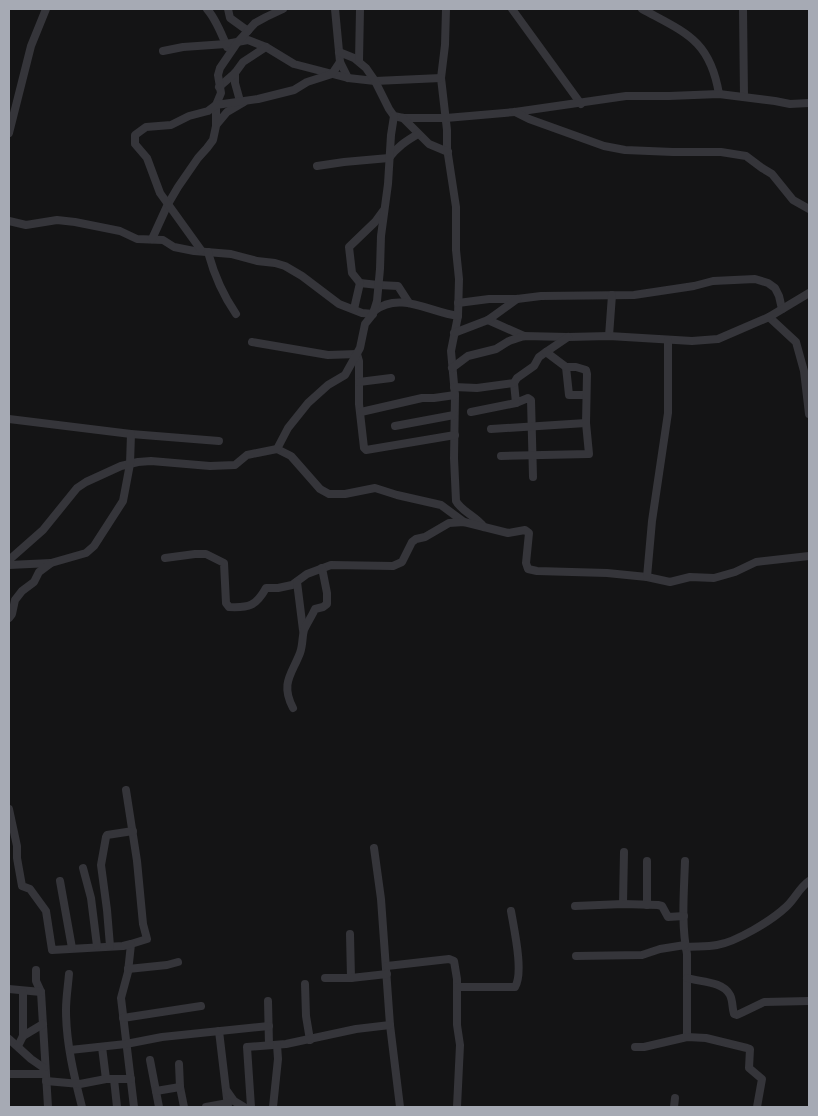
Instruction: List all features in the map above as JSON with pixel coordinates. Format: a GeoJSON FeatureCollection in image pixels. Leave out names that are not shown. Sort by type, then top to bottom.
{"type":"FeatureCollection","features":[{"type":"Feature","properties":{"kind":"street"},"geometry":{"type":"LineString","coordinates":[[9,133],[10,122],[31,46],[46,9]]}},
{"type":"Feature","properties":{"kind":"street"},"geometry":{"type":"LineString","coordinates":[[207,9],[213,16],[230,54]]}},
{"type":"Feature","properties":{"kind":"street"},"geometry":{"type":"LineString","coordinates":[[228,9],[233,22],[245,37],[294,64],[348,78],[375,81],[441,78]]}},
{"type":"Feature","properties":{"kind":"street"},"geometry":{"type":"LineString","coordinates":[[152,239],[168,204],[198,158],[210,144],[216,126],[216,105],[220,90],[219,71],[230,54],[245,37],[266,17],[283,9]]}},
{"type":"Feature","properties":{"kind":"street"},"geometry":{"type":"LineString","coordinates":[[335,9],[340,62],[348,78]]}},
{"type":"Feature","properties":{"kind":"street"},"geometry":{"type":"LineString","coordinates":[[359,61],[360,9]]}},
{"type":"Feature","properties":{"kind":"street"},"geometry":{"type":"LineString","coordinates":[[446,9],[445,45],[441,78],[448,152],[456,206],[456,250],[459,279],[458,316],[451,351],[455,391],[454,458],[456,501],[459,506],[478,519],[484,527]]}},
{"type":"Feature","properties":{"kind":"street"},"geometry":{"type":"LineString","coordinates":[[512,9],[581,104]]}},
{"type":"Feature","properties":{"kind":"street"},"geometry":{"type":"LineString","coordinates":[[642,9],[680,30],[704,50],[716,75],[719,94]]}},
{"type":"Feature","properties":{"kind":"street"},"geometry":{"type":"LineString","coordinates":[[743,9],[744,97]]}},
{"type":"Feature","properties":{"kind":"street"},"geometry":{"type":"LineString","coordinates":[[163,51],[184,47],[226,44],[245,37]]}},
{"type":"Feature","properties":{"kind":"street"},"geometry":{"type":"LineString","coordinates":[[220,90],[243,62],[266,47]]}},
{"type":"Feature","properties":{"kind":"street"},"geometry":{"type":"LineString","coordinates":[[277,449],[288,428],[308,403],[328,385],[345,375],[358,354],[365,324],[376,308],[380,236],[388,184],[394,116],[375,81],[359,61],[339,52]]}},
{"type":"Feature","properties":{"kind":"street"},"geometry":{"type":"LineString","coordinates":[[236,314],[219,286],[204,251],[160,192],[147,158],[135,144],[135,135],[146,127],[171,125],[189,116],[208,111],[216,105],[294,90],[306,82],[332,74],[340,62]]}},
{"type":"Feature","properties":{"kind":"street"},"geometry":{"type":"LineString","coordinates":[[235,73],[236,83],[243,101]]}},
{"type":"Feature","properties":{"kind":"street"},"geometry":{"type":"LineString","coordinates":[[220,90],[230,102]]}},
{"type":"Feature","properties":{"kind":"street"},"geometry":{"type":"LineString","coordinates":[[394,116],[404,118],[446,118],[581,104],[626,96],[719,94],[790,104],[809,103]]}},
{"type":"Feature","properties":{"kind":"street"},"geometry":{"type":"LineString","coordinates":[[216,126],[227,112],[243,101]]}},
{"type":"Feature","properties":{"kind":"street"},"geometry":{"type":"LineString","coordinates":[[515,112],[529,119],[604,146],[626,150],[721,152],[746,156],[772,174],[792,200],[809,209]]}},
{"type":"Feature","properties":{"kind":"street"},"geometry":{"type":"LineString","coordinates":[[404,118],[428,144],[448,152]]}},
{"type":"Feature","properties":{"kind":"street"},"geometry":{"type":"LineString","coordinates":[[317,166],[389,158],[395,150],[418,134]]}},
{"type":"Feature","properties":{"kind":"street"},"geometry":{"type":"LineString","coordinates":[[357,311],[360,283],[352,273],[348,247],[375,222],[384,209]]}},
{"type":"Feature","properties":{"kind":"street"},"geometry":{"type":"LineString","coordinates":[[9,221],[26,225],[57,220],[75,222],[120,231],[137,239],[167,242],[174,246],[194,251],[231,254],[285,266],[314,284],[332,301],[357,311],[404,300],[458,316]]}},
{"type":"Feature","properties":{"kind":"street"},"geometry":{"type":"LineString","coordinates":[[458,303],[541,296],[658,292],[713,281],[755,279],[768,283],[775,288],[782,309]]}},
{"type":"Feature","properties":{"kind":"street"},"geometry":{"type":"LineString","coordinates":[[360,283],[398,286],[404,300]]}},
{"type":"Feature","properties":{"kind":"street"},"geometry":{"type":"LineString","coordinates":[[452,368],[468,356],[496,349],[509,341],[524,336],[608,336],[708,341],[718,339],[769,317],[809,293]]}},
{"type":"Feature","properties":{"kind":"street"},"geometry":{"type":"LineString","coordinates":[[608,336],[612,295]]}},
{"type":"Feature","properties":{"kind":"street"},"geometry":{"type":"LineString","coordinates":[[454,333],[488,320],[517,299]]}},
{"type":"Feature","properties":{"kind":"street"},"geometry":{"type":"LineString","coordinates":[[769,317],[796,342],[804,371],[809,414]]}},
{"type":"Feature","properties":{"kind":"street"},"geometry":{"type":"LineString","coordinates":[[488,320],[524,336]]}},
{"type":"Feature","properties":{"kind":"street"},"geometry":{"type":"LineString","coordinates":[[516,404],[514,383],[517,378],[534,366],[539,357],[568,337]]}},
{"type":"Feature","properties":{"kind":"street"},"geometry":{"type":"LineString","coordinates":[[647,577],[652,521],[668,413],[668,340]]}},
{"type":"Feature","properties":{"kind":"street"},"geometry":{"type":"LineString","coordinates":[[252,342],[328,355],[358,354]]}},
{"type":"Feature","properties":{"kind":"street"},"geometry":{"type":"LineString","coordinates":[[501,456],[533,454],[570,456],[589,454],[586,423],[586,370],[566,367],[546,352]]}},
{"type":"Feature","properties":{"kind":"street"},"geometry":{"type":"LineString","coordinates":[[358,354],[360,412],[364,448],[366,450],[455,435]]}},
{"type":"Feature","properties":{"kind":"street"},"geometry":{"type":"LineString","coordinates":[[566,367],[570,395],[586,396]]}},
{"type":"Feature","properties":{"kind":"street"},"geometry":{"type":"LineString","coordinates":[[359,382],[391,378]]}},
{"type":"Feature","properties":{"kind":"street"},"geometry":{"type":"LineString","coordinates":[[360,412],[422,398],[434,398],[455,391],[514,383]]}},
{"type":"Feature","properties":{"kind":"street"},"geometry":{"type":"LineString","coordinates":[[471,412],[516,404],[528,398],[531,400],[533,477]]}},
{"type":"Feature","properties":{"kind":"street"},"geometry":{"type":"LineString","coordinates":[[395,426],[454,415]]}},
{"type":"Feature","properties":{"kind":"street"},"geometry":{"type":"LineString","coordinates":[[9,419],[131,434],[219,441]]}},
{"type":"Feature","properties":{"kind":"street"},"geometry":{"type":"LineString","coordinates":[[491,429],[586,423]]}},
{"type":"Feature","properties":{"kind":"street"},"geometry":{"type":"LineString","coordinates":[[9,565],[51,563],[86,553],[94,546],[123,501],[130,464],[131,434]]}},
{"type":"Feature","properties":{"kind":"street"},"geometry":{"type":"LineString","coordinates":[[9,560],[43,530],[77,488],[105,473],[130,464],[151,461],[210,466],[235,465],[246,455],[277,449],[291,456],[320,489],[329,494],[345,494],[375,488],[441,505],[464,522]]}},
{"type":"Feature","properties":{"kind":"street"},"geometry":{"type":"LineString","coordinates":[[165,558],[206,554],[224,563],[226,603],[229,607],[242,608],[253,605],[266,588],[278,588],[297,582],[307,574],[322,568],[338,564],[393,566],[402,562],[412,542],[449,523],[464,522],[508,533],[525,530],[529,533],[526,563],[528,569],[647,577],[670,582],[690,577],[714,578],[735,572],[756,562],[809,556]]}},
{"type":"Feature","properties":{"kind":"street"},"geometry":{"type":"LineString","coordinates":[[9,618],[12,614],[15,600],[22,591],[34,582],[39,572],[51,563]]}},
{"type":"Feature","properties":{"kind":"street"},"geometry":{"type":"LineString","coordinates":[[293,708],[289,701],[289,674],[300,654],[304,631],[315,609],[323,608],[327,604],[327,593],[322,568]]}},
{"type":"Feature","properties":{"kind":"street"},"geometry":{"type":"LineString","coordinates":[[297,582],[304,631]]}},
{"type":"Feature","properties":{"kind":"street"},"geometry":{"type":"LineString","coordinates":[[9,809],[17,846],[22,886],[30,889],[46,911],[52,950],[130,944],[147,939],[143,924],[137,861],[126,790]]}},
{"type":"Feature","properties":{"kind":"street"},"geometry":{"type":"LineString","coordinates":[[110,946],[108,910],[101,865],[106,837],[107,835],[133,831]]}},
{"type":"Feature","properties":{"kind":"street"},"geometry":{"type":"LineString","coordinates":[[374,848],[381,899],[390,1025],[400,1107]]}},
{"type":"Feature","properties":{"kind":"street"},"geometry":{"type":"LineString","coordinates":[[623,904],[624,852]]}},
{"type":"Feature","properties":{"kind":"street"},"geometry":{"type":"LineString","coordinates":[[647,861],[648,905]]}},
{"type":"Feature","properties":{"kind":"street"},"geometry":{"type":"LineString","coordinates":[[685,861],[684,916],[688,1038]]}},
{"type":"Feature","properties":{"kind":"street"},"geometry":{"type":"LineString","coordinates":[[83,868],[94,915],[97,946]]}},
{"type":"Feature","properties":{"kind":"street"},"geometry":{"type":"LineString","coordinates":[[60,881],[72,948]]}},
{"type":"Feature","properties":{"kind":"street"},"geometry":{"type":"LineString","coordinates":[[576,956],[642,954],[660,949],[716,945],[729,942],[768,921],[786,907],[802,886],[809,882]]}},
{"type":"Feature","properties":{"kind":"street"},"geometry":{"type":"LineString","coordinates":[[575,906],[623,904],[662,906],[668,917],[684,916]]}},
{"type":"Feature","properties":{"kind":"street"},"geometry":{"type":"LineString","coordinates":[[457,987],[515,987],[518,982],[518,960],[511,912]]}},
{"type":"Feature","properties":{"kind":"street"},"geometry":{"type":"LineString","coordinates":[[350,934],[351,978]]}},
{"type":"Feature","properties":{"kind":"street"},"geometry":{"type":"LineString","coordinates":[[130,944],[128,969],[121,998],[134,1107]]}},
{"type":"Feature","properties":{"kind":"street"},"geometry":{"type":"LineString","coordinates":[[324,978],[351,978],[452,959],[456,968],[457,1025],[460,1045],[457,1107]]}},
{"type":"Feature","properties":{"kind":"street"},"geometry":{"type":"LineString","coordinates":[[128,969],[168,966],[178,962]]}},
{"type":"Feature","properties":{"kind":"street"},"geometry":{"type":"LineString","coordinates":[[36,970],[36,981],[41,992],[47,1107]]}},
{"type":"Feature","properties":{"kind":"street"},"geometry":{"type":"LineString","coordinates":[[70,974],[66,1010],[70,1050],[82,1107]]}},
{"type":"Feature","properties":{"kind":"street"},"geometry":{"type":"LineString","coordinates":[[687,978],[723,987],[731,996],[733,1012],[737,1015],[764,1002],[809,1001]]}},
{"type":"Feature","properties":{"kind":"street"},"geometry":{"type":"LineString","coordinates":[[305,984],[306,1016],[310,1040]]}},
{"type":"Feature","properties":{"kind":"street"},"geometry":{"type":"LineString","coordinates":[[9,989],[23,992],[41,992]]}},
{"type":"Feature","properties":{"kind":"street"},"geometry":{"type":"LineString","coordinates":[[18,1046],[23,1036],[23,992]]}},
{"type":"Feature","properties":{"kind":"street"},"geometry":{"type":"LineString","coordinates":[[268,1000],[269,1026],[278,1059],[273,1107]]}},
{"type":"Feature","properties":{"kind":"street"},"geometry":{"type":"LineString","coordinates":[[123,1018],[201,1006]]}},
{"type":"Feature","properties":{"kind":"street"},"geometry":{"type":"LineString","coordinates":[[23,1036],[43,1024]]}},
{"type":"Feature","properties":{"kind":"street"},"geometry":{"type":"LineString","coordinates":[[251,1107],[246,1047],[310,1040],[356,1029],[390,1025]]}},
{"type":"Feature","properties":{"kind":"street"},"geometry":{"type":"LineString","coordinates":[[70,1050],[126,1044],[162,1037],[269,1026]]}},
{"type":"Feature","properties":{"kind":"street"},"geometry":{"type":"LineString","coordinates":[[206,1107],[228,1105],[219,1031]]}},
{"type":"Feature","properties":{"kind":"street"},"geometry":{"type":"LineString","coordinates":[[635,1047],[644,1047],[688,1038],[706,1038],[750,1049],[749,1068],[762,1079],[757,1107]]}},
{"type":"Feature","properties":{"kind":"street"},"geometry":{"type":"LineString","coordinates":[[9,1039],[45,1074]]}},
{"type":"Feature","properties":{"kind":"street"},"geometry":{"type":"LineString","coordinates":[[102,1047],[117,1107]]}},
{"type":"Feature","properties":{"kind":"street"},"geometry":{"type":"LineString","coordinates":[[150,1060],[159,1107]]}},
{"type":"Feature","properties":{"kind":"street"},"geometry":{"type":"LineString","coordinates":[[179,1064],[180,1087],[184,1107]]}},
{"type":"Feature","properties":{"kind":"street"},"geometry":{"type":"LineString","coordinates":[[9,1074],[45,1074],[76,1084],[87,1084],[110,1079],[131,1079]]}},
{"type":"Feature","properties":{"kind":"street"},"geometry":{"type":"LineString","coordinates":[[156,1091],[180,1087]]}},
{"type":"Feature","properties":{"kind":"street"},"geometry":{"type":"LineString","coordinates":[[226,1090],[234,1101],[244,1107]]}},
{"type":"Feature","properties":{"kind":"street"},"geometry":{"type":"LineString","coordinates":[[674,1107],[676,1098]]}}]}
